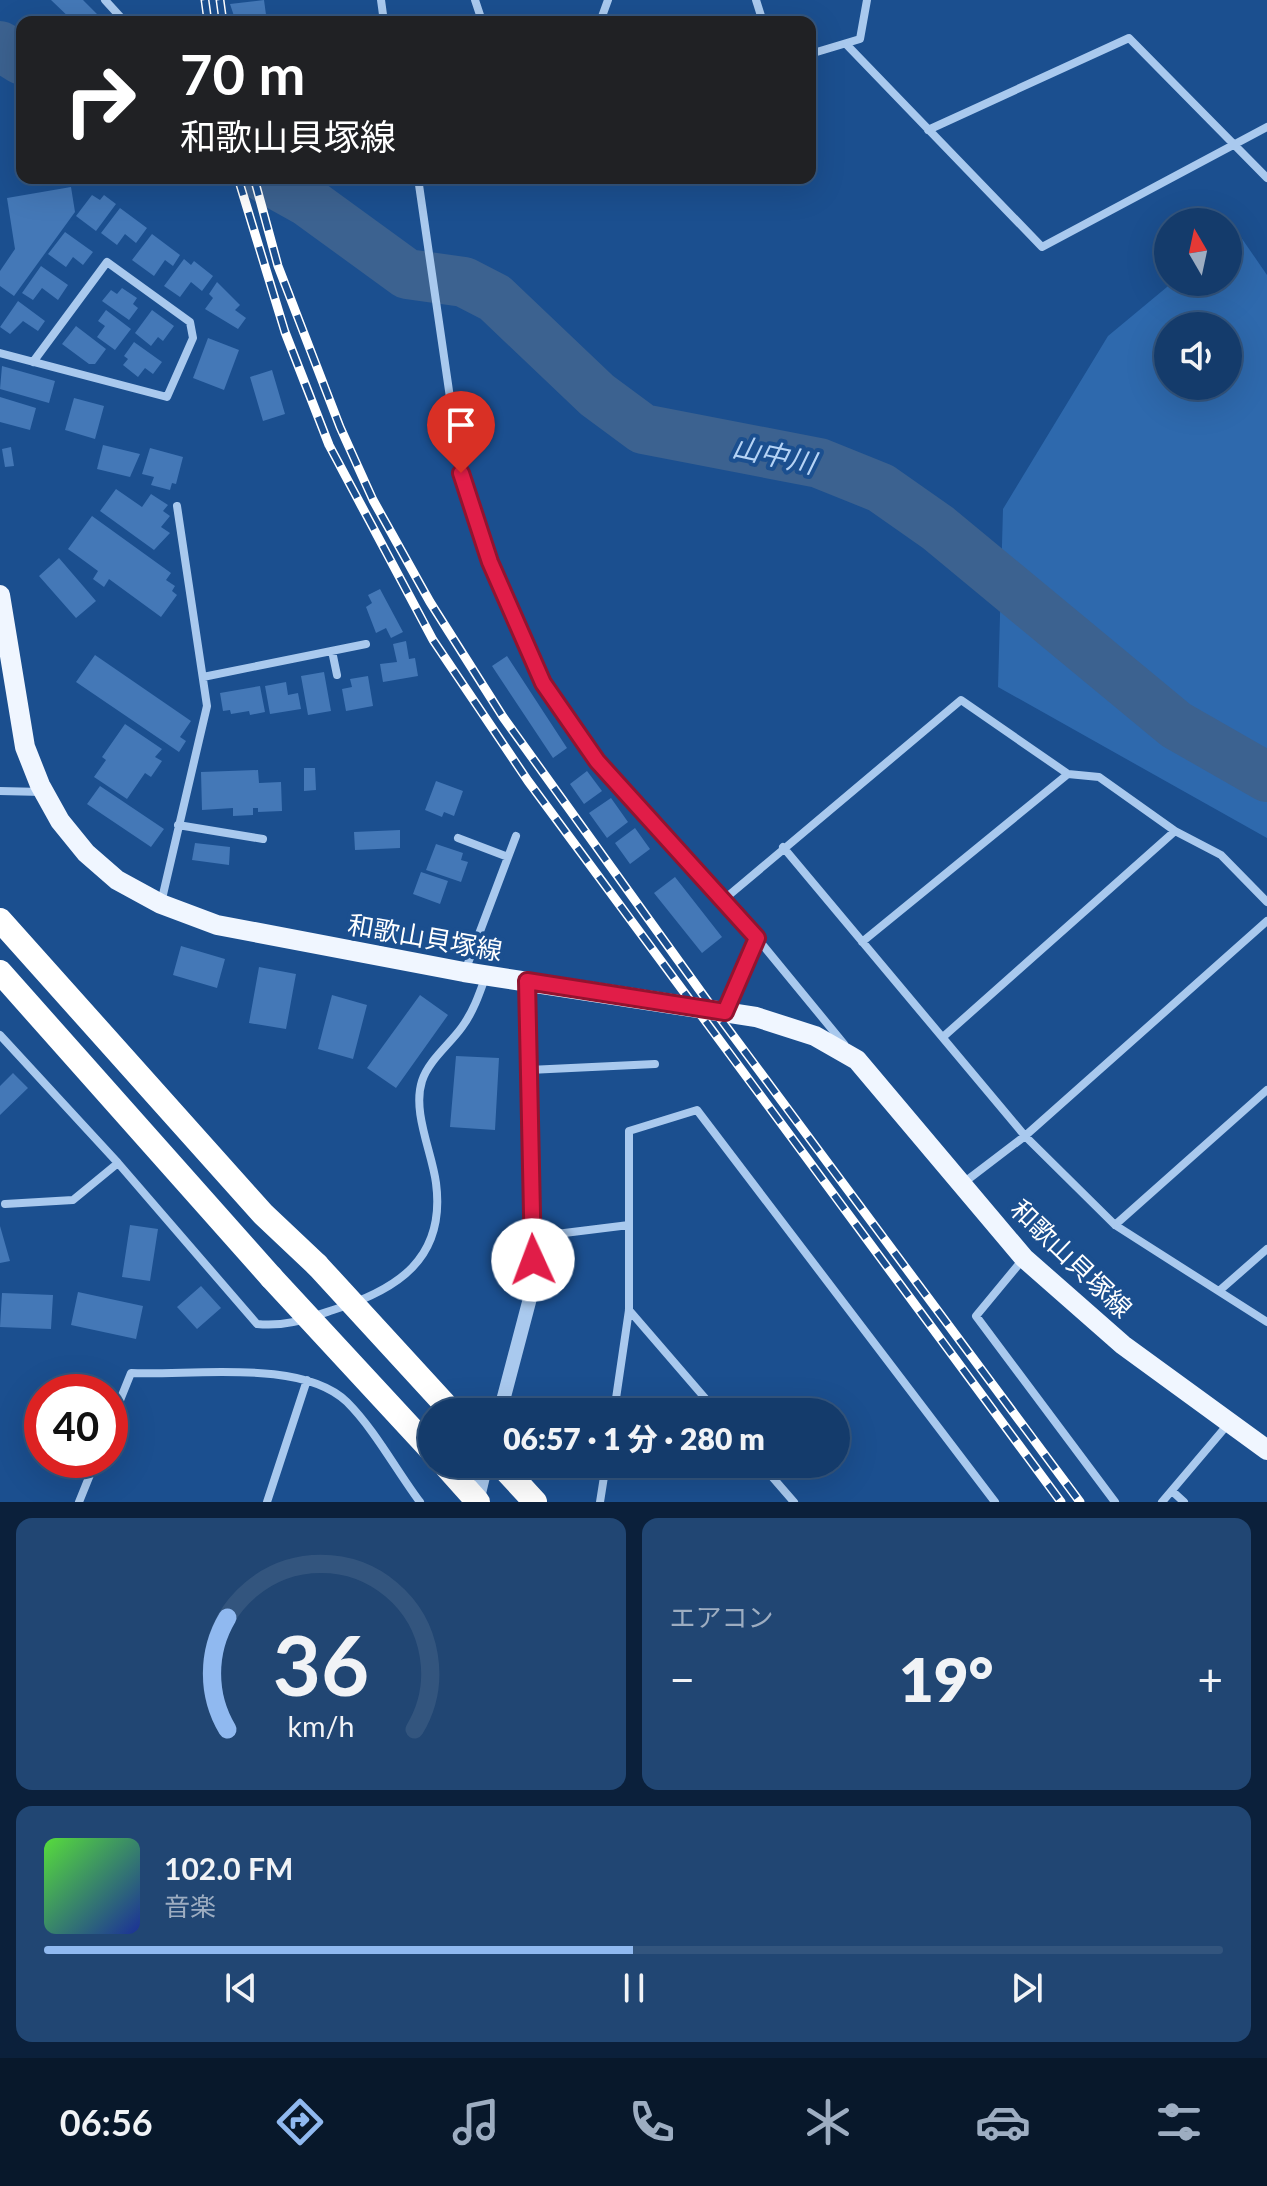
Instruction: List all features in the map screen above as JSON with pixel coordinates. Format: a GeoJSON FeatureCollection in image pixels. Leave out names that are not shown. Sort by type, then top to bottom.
{"type":"FeatureCollection","features":[{"type":"Feature","properties":{"kind":"highway"},"geometry":{"type":"LineString","coordinates":[[0,920],[263,1214],[317,1265],[439,1398]]}},
{"type":"Feature","properties":{"kind":"highway"},"geometry":{"type":"LineString","coordinates":[[0,972],[271,1277],[418,1436]]}},
{"type":"Feature","properties":{"kind":"highway"},"geometry":{"type":"LineString","coordinates":[[457,1478],[478,1502]]}},
{"type":"Feature","properties":{"kind":"highway"},"geometry":{"type":"LineString","coordinates":[[513,1478],[535,1502]]}},
{"type":"Feature","properties":{"kind":"main road","name":"和歌山貝塚線"},"geometry":{"type":"LineString","coordinates":[[0,595],[25,747],[60,821],[86,853],[117,880],[161,904],[217,925],[464,972],[756,1017],[815,1036],[857,1060],[1024,1258],[1123,1345],[1267,1450]]}},
{"type":"Feature","properties":{"kind":"street"},"geometry":{"type":"LineString","coordinates":[[105,0],[120,16]]}},
{"type":"Feature","properties":{"kind":"street"},"geometry":{"type":"LineString","coordinates":[[816,52],[860,39],[867,0]]}},
{"type":"Feature","properties":{"kind":"street"},"geometry":{"type":"LineString","coordinates":[[928,130],[1129,38],[1267,178]]}},
{"type":"Feature","properties":{"kind":"street"},"geometry":{"type":"LineString","coordinates":[[846,44],[1042,247],[1267,127]]}},
{"type":"Feature","properties":{"kind":"street"},"geometry":{"type":"LineString","coordinates":[[419,184],[461,473],[490,562],[543,683],[597,761],[757,938],[857,1060]]}},
{"type":"Feature","properties":{"kind":"street"},"geometry":{"type":"LineString","coordinates":[[0,353],[33,362],[167,397],[193,338],[190,322],[107,262],[33,362]]}},
{"type":"Feature","properties":{"kind":"street"},"geometry":{"type":"LineString","coordinates":[[161,904],[207,706],[177,506]]}},
{"type":"Feature","properties":{"kind":"street"},"geometry":{"type":"LineString","coordinates":[[203,677],[366,644]]}},
{"type":"Feature","properties":{"kind":"street"},"geometry":{"type":"LineString","coordinates":[[332,651],[337,675]]}},
{"type":"Feature","properties":{"kind":"street"},"geometry":{"type":"LineString","coordinates":[[722,901],[961,700],[1068,774],[1099,777],[1175,831],[1221,855],[1267,902]]}},
{"type":"Feature","properties":{"kind":"street"},"geometry":{"type":"LineString","coordinates":[[862,942],[1068,774]]}},
{"type":"Feature","properties":{"kind":"street"},"geometry":{"type":"LineString","coordinates":[[0,791],[44,792]]}},
{"type":"Feature","properties":{"kind":"street"},"geometry":{"type":"LineString","coordinates":[[178,825],[263,839]]}},
{"type":"Feature","properties":{"kind":"street"},"geometry":{"type":"LineString","coordinates":[[943,1037],[1175,831]]}},
{"type":"Feature","properties":{"kind":"street"},"geometry":{"type":"LineString","coordinates":[[464,972],[516,836]]}},
{"type":"Feature","properties":{"kind":"street"},"geometry":{"type":"LineString","coordinates":[[458,838],[508,857]]}},
{"type":"Feature","properties":{"kind":"street"},"geometry":{"type":"LineString","coordinates":[[783,847],[1025,1136],[1115,1225],[1267,1322]]}},
{"type":"Feature","properties":{"kind":"street"},"geometry":{"type":"LineString","coordinates":[[962,1185],[1025,1136],[1267,921]]}},
{"type":"Feature","properties":{"kind":"street"},"geometry":{"type":"LineString","coordinates":[[725,1012],[757,938]]}},
{"type":"Feature","properties":{"kind":"street"},"geometry":{"type":"LineString","coordinates":[[0,1035],[118,1163],[257,1324],[283,1327],[374,1297],[404,1279],[426,1251],[437,1209],[436,1184],[420,1102],[421,1083],[463,1026],[486,975]]}},
{"type":"Feature","properties":{"kind":"street"},"geometry":{"type":"LineString","coordinates":[[504,1398],[534,1283],[527,981]]}},
{"type":"Feature","properties":{"kind":"street"},"geometry":{"type":"LineString","coordinates":[[529,1070],[655,1064]]}},
{"type":"Feature","properties":{"kind":"street"},"geometry":{"type":"LineString","coordinates":[[1115,1225],[1267,1090]]}},
{"type":"Feature","properties":{"kind":"street"},"geometry":{"type":"LineString","coordinates":[[616,1398],[629,1310],[629,1131],[697,1110],[995,1502]]}},
{"type":"Feature","properties":{"kind":"street"},"geometry":{"type":"LineString","coordinates":[[5,1204],[73,1200],[118,1163]]}},
{"type":"Feature","properties":{"kind":"street"},"geometry":{"type":"LineString","coordinates":[[532,1237],[629,1225]]}},
{"type":"Feature","properties":{"kind":"street"},"geometry":{"type":"LineString","coordinates":[[1219,1291],[1267,1249]]}},
{"type":"Feature","properties":{"kind":"street"},"geometry":{"type":"LineString","coordinates":[[1024,1258],[976,1316],[1115,1502]]}},
{"type":"Feature","properties":{"kind":"street"},"geometry":{"type":"LineString","coordinates":[[629,1310],[705,1398]]}},
{"type":"Feature","properties":{"kind":"street"},"geometry":{"type":"LineString","coordinates":[[128,1380],[131,1373],[255,1373],[307,1380],[346,1401],[420,1502]]}},
{"type":"Feature","properties":{"kind":"street"},"geometry":{"type":"LineString","coordinates":[[267,1502],[307,1380]]}},
{"type":"Feature","properties":{"kind":"street"},"geometry":{"type":"LineString","coordinates":[[1162,1502],[1230,1421]]}},
{"type":"Feature","properties":{"kind":"street"},"geometry":{"type":"LineString","coordinates":[[79,1502],[89,1478]]}},
{"type":"Feature","properties":{"kind":"street"},"geometry":{"type":"LineString","coordinates":[[478,1502],[483,1478]]}},
{"type":"Feature","properties":{"kind":"street"},"geometry":{"type":"LineString","coordinates":[[600,1502],[604,1478]]}},
{"type":"Feature","properties":{"kind":"street"},"geometry":{"type":"LineString","coordinates":[[773,1478],[794,1502]]}},
{"type":"Feature","properties":{"kind":"street"},"geometry":{"type":"LineString","coordinates":[[1172,1491],[1184,1502]]}},
{"type":"Feature","properties":{"kind":"shaded area"},"geometry":{"type":"Polygon","coordinates":[[[1242,239],[1267,275],[1267,838],[998,687],[1003,509],[1108,336],[1156,296],[1242,296],[1242,239]]]}},
{"type":"Feature","properties":{"kind":"building"},"geometry":{"type":"Polygon","coordinates":[[[51,0],[83,0],[98,15],[97,16],[68,16],[51,0]]]}},
{"type":"Feature","properties":{"kind":"building"},"geometry":{"type":"Polygon","coordinates":[[[264,0],[266,16],[234,16],[230,4],[264,0]]]}},
{"type":"Feature","properties":{"kind":"building"},"geometry":{"type":"Polygon","coordinates":[[[71,187],[75,212],[14,296],[0,286],[0,271],[15,249],[7,198],[71,187]]]}},
{"type":"Feature","properties":{"kind":"building"},"geometry":{"type":"Polygon","coordinates":[[[92,195],[100,200],[104,195],[116,204],[96,231],[76,216],[92,195]]]}},
{"type":"Feature","properties":{"kind":"building"},"geometry":{"type":"Polygon","coordinates":[[[120,208],[147,228],[136,243],[125,234],[117,245],[101,233],[120,208]]]}},
{"type":"Feature","properties":{"kind":"building"},"geometry":{"type":"Polygon","coordinates":[[[65,232],[93,252],[83,265],[73,257],[66,267],[48,254],[65,232]]]}},
{"type":"Feature","properties":{"kind":"building"},"geometry":{"type":"Polygon","coordinates":[[[152,234],[180,255],[173,266],[165,260],[154,276],[132,260],[152,234]]]}},
{"type":"Feature","properties":{"kind":"building"},"geometry":{"type":"Polygon","coordinates":[[[184,259],[191,265],[194,261],[213,276],[202,291],[191,282],[180,297],[164,286],[184,259]]]}},
{"type":"Feature","properties":{"kind":"building"},"geometry":{"type":"Polygon","coordinates":[[[41,266],[68,285],[58,300],[42,288],[33,300],[22,293],[41,266]]]}},
{"type":"Feature","properties":{"kind":"building"},"geometry":{"type":"Polygon","coordinates":[[[217,282],[240,305],[235,310],[246,318],[238,329],[205,309],[213,298],[209,294],[217,282]]]}},
{"type":"Feature","properties":{"kind":"building"},"geometry":{"type":"Polygon","coordinates":[[[122,288],[137,298],[133,304],[138,308],[129,320],[102,301],[111,290],[117,294],[122,288]]]}},
{"type":"Feature","properties":{"kind":"building"},"geometry":{"type":"Polygon","coordinates":[[[18,301],[45,321],[38,331],[23,321],[10,334],[0,327],[18,301]]]}},
{"type":"Feature","properties":{"kind":"building"},"geometry":{"type":"Polygon","coordinates":[[[106,310],[131,329],[115,350],[97,337],[105,326],[98,321],[106,310]]]}},
{"type":"Feature","properties":{"kind":"building"},"geometry":{"type":"Polygon","coordinates":[[[152,310],[174,326],[163,341],[158,337],[151,346],[135,333],[152,310]]]}},
{"type":"Feature","properties":{"kind":"building"},"geometry":{"type":"Polygon","coordinates":[[[76,326],[106,349],[95,364],[89,364],[62,344],[76,326]]]}},
{"type":"Feature","properties":{"kind":"building"},"geometry":{"type":"Polygon","coordinates":[[[208,338],[239,350],[224,390],[193,378],[208,338]]]}},
{"type":"Feature","properties":{"kind":"building"},"geometry":{"type":"Polygon","coordinates":[[[134,342],[162,362],[153,374],[145,368],[138,377],[123,365],[128,359],[124,356],[134,342]]]}},
{"type":"Feature","properties":{"kind":"building"},"geometry":{"type":"Polygon","coordinates":[[[2,366],[55,381],[49,403],[0,389],[2,366]]]}},
{"type":"Feature","properties":{"kind":"building"},"geometry":{"type":"Polygon","coordinates":[[[272,370],[285,414],[263,421],[250,377],[272,370]]]}},
{"type":"Feature","properties":{"kind":"building"},"geometry":{"type":"Polygon","coordinates":[[[0,397],[36,408],[30,430],[0,422],[0,397]]]}},
{"type":"Feature","properties":{"kind":"building"},"geometry":{"type":"Polygon","coordinates":[[[74,398],[104,406],[95,439],[65,430],[74,398]]]}},
{"type":"Feature","properties":{"kind":"building"},"geometry":{"type":"Polygon","coordinates":[[[103,445],[140,454],[130,477],[97,469],[103,445]]]}},
{"type":"Feature","properties":{"kind":"building"},"geometry":{"type":"Polygon","coordinates":[[[11,447],[14,466],[5,467],[2,449],[11,447]]]}},
{"type":"Feature","properties":{"kind":"building"},"geometry":{"type":"Polygon","coordinates":[[[150,448],[183,457],[176,484],[172,483],[170,490],[151,485],[154,477],[142,474],[150,448]]]}},
{"type":"Feature","properties":{"kind":"building"},"geometry":{"type":"Polygon","coordinates":[[[116,489],[142,507],[151,494],[168,505],[163,511],[170,516],[161,527],[170,533],[154,550],[100,511],[116,489]]]}},
{"type":"Feature","properties":{"kind":"building"},"geometry":{"type":"Polygon","coordinates":[[[92,516],[171,573],[166,580],[175,586],[172,591],[177,595],[161,617],[109,579],[104,587],[93,579],[98,571],[68,549],[92,516]]]}},
{"type":"Feature","properties":{"kind":"building"},"geometry":{"type":"Polygon","coordinates":[[[59,558],[96,601],[76,618],[39,576],[59,558]]]}},
{"type":"Feature","properties":{"kind":"building"},"geometry":{"type":"Polygon","coordinates":[[[380,589],[403,632],[391,638],[386,628],[376,633],[366,607],[372,603],[368,595],[380,589]]]}},
{"type":"Feature","properties":{"kind":"building"},"geometry":{"type":"Polygon","coordinates":[[[406,641],[409,659],[415,658],[418,676],[383,682],[380,664],[397,662],[393,644],[406,641]]]}},
{"type":"Feature","properties":{"kind":"building"},"geometry":{"type":"Polygon","coordinates":[[[95,655],[191,721],[180,737],[186,741],[179,752],[76,682],[95,655]]]}},
{"type":"Feature","properties":{"kind":"building"},"geometry":{"type":"Polygon","coordinates":[[[507,656],[567,748],[553,758],[492,666],[507,656]]]}},
{"type":"Feature","properties":{"kind":"building"},"geometry":{"type":"Polygon","coordinates":[[[324,672],[331,711],[308,715],[301,676],[324,672]]]}},
{"type":"Feature","properties":{"kind":"building"},"geometry":{"type":"Polygon","coordinates":[[[368,676],[373,706],[346,711],[342,689],[352,687],[350,679],[368,676]]]}},
{"type":"Feature","properties":{"kind":"building"},"geometry":{"type":"Polygon","coordinates":[[[286,682],[288,695],[298,693],[301,709],[270,714],[265,686],[286,682]]]}},
{"type":"Feature","properties":{"kind":"building"},"geometry":{"type":"Polygon","coordinates":[[[260,686],[265,712],[250,715],[249,711],[231,714],[230,710],[223,711],[220,693],[260,686]]]}},
{"type":"Feature","properties":{"kind":"building"},"geometry":{"type":"Polygon","coordinates":[[[125,724],[162,749],[155,757],[162,761],[151,777],[145,773],[127,799],[94,777],[106,760],[102,757],[125,724]]]}},
{"type":"Feature","properties":{"kind":"building"},"geometry":{"type":"Polygon","coordinates":[[[304,768],[315,768],[316,790],[304,791],[304,768]]]}},
{"type":"Feature","properties":{"kind":"building"},"geometry":{"type":"Polygon","coordinates":[[[258,770],[259,783],[281,782],[282,811],[258,812],[258,808],[253,808],[253,815],[233,816],[233,808],[202,810],[201,772],[258,770]]]}},
{"type":"Feature","properties":{"kind":"building"},"geometry":{"type":"Polygon","coordinates":[[[587,771],[602,791],[584,804],[570,784],[587,771]]]}},
{"type":"Feature","properties":{"kind":"building"},"geometry":{"type":"Polygon","coordinates":[[[436,781],[463,791],[454,816],[444,812],[442,817],[425,810],[436,781]]]}},
{"type":"Feature","properties":{"kind":"building"},"geometry":{"type":"Polygon","coordinates":[[[100,786],[164,829],[151,847],[87,804],[100,786]]]}},
{"type":"Feature","properties":{"kind":"building"},"geometry":{"type":"Polygon","coordinates":[[[611,798],[628,822],[607,838],[589,813],[611,798]]]}},
{"type":"Feature","properties":{"kind":"building"},"geometry":{"type":"Polygon","coordinates":[[[635,828],[650,849],[630,864],[615,843],[635,828]]]}},
{"type":"Feature","properties":{"kind":"building"},"geometry":{"type":"Polygon","coordinates":[[[400,830],[400,848],[355,850],[354,832],[400,830]]]}},
{"type":"Feature","properties":{"kind":"building"},"geometry":{"type":"Polygon","coordinates":[[[195,843],[230,847],[229,865],[192,860],[195,843]]]}},
{"type":"Feature","properties":{"kind":"building"},"geometry":{"type":"Polygon","coordinates":[[[436,844],[463,853],[461,860],[468,862],[461,882],[426,870],[436,844]]]}},
{"type":"Feature","properties":{"kind":"building"},"geometry":{"type":"Polygon","coordinates":[[[421,872],[448,881],[440,904],[413,894],[421,872]]]}},
{"type":"Feature","properties":{"kind":"building"},"geometry":{"type":"Polygon","coordinates":[[[675,877],[722,937],[702,953],[654,893],[675,877]]]}},
{"type":"Feature","properties":{"kind":"building"},"geometry":{"type":"Polygon","coordinates":[[[181,946],[225,959],[217,988],[173,975],[181,946]]]}},
{"type":"Feature","properties":{"kind":"building"},"geometry":{"type":"Polygon","coordinates":[[[259,967],[296,974],[286,1029],[249,1023],[259,967]]]}},
{"type":"Feature","properties":{"kind":"building"},"geometry":{"type":"Polygon","coordinates":[[[332,995],[367,1005],[353,1059],[318,1049],[332,995]]]}},
{"type":"Feature","properties":{"kind":"building"},"geometry":{"type":"Polygon","coordinates":[[[420,995],[448,1015],[396,1088],[367,1068],[420,995]]]}},
{"type":"Feature","properties":{"kind":"building"},"geometry":{"type":"Polygon","coordinates":[[[456,1056],[499,1058],[495,1130],[450,1127],[456,1056]]]}},
{"type":"Feature","properties":{"kind":"building"},"geometry":{"type":"Polygon","coordinates":[[[13,1073],[28,1088],[0,1115],[0,1086],[13,1073]]]}},
{"type":"Feature","properties":{"kind":"building"},"geometry":{"type":"Polygon","coordinates":[[[130,1225],[158,1229],[150,1281],[122,1277],[130,1225]]]}},
{"type":"Feature","properties":{"kind":"building"},"geometry":{"type":"Polygon","coordinates":[[[0,1226],[10,1261],[0,1263],[0,1226]]]}},
{"type":"Feature","properties":{"kind":"building"},"geometry":{"type":"Polygon","coordinates":[[[201,1286],[221,1308],[197,1329],[177,1307],[201,1286]]]}},
{"type":"Feature","properties":{"kind":"building"},"geometry":{"type":"Polygon","coordinates":[[[78,1292],[143,1306],[136,1339],[71,1325],[78,1292]]]}},
{"type":"Feature","properties":{"kind":"building"},"geometry":{"type":"Polygon","coordinates":[[[2,1293],[53,1295],[51,1329],[0,1327],[2,1293]]]}},
{"type":"Feature","properties":{"kind":"waterway","name":"山中川"},"geometry":{"type":"LineString","coordinates":[[0,46],[16,56]]}},
{"type":"Feature","properties":{"kind":"waterway","name":"山中川"},"geometry":{"type":"LineString","coordinates":[[276,184],[308,202],[407,274],[464,282],[495,298],[597,395],[643,429],[819,463],[881,488],[938,528],[1176,725],[1267,777]]}},
{"type":"Feature","properties":{"kind":"railway"},"geometry":{"type":"LineString","coordinates":[[205,0],[207,16]]}},
{"type":"Feature","properties":{"kind":"railway"},"geometry":{"type":"LineString","coordinates":[[220,0],[222,16]]}},
{"type":"Feature","properties":{"kind":"railway"},"geometry":{"type":"LineString","coordinates":[[240,184],[285,332],[329,445],[433,640],[528,781],[1061,1502]]}},
{"type":"Feature","properties":{"kind":"railway"},"geometry":{"type":"LineString","coordinates":[[256,184],[278,266],[340,427],[373,500],[430,602],[503,717],[714,1010],[1080,1502]]}},
{"type":"Feature","properties":{"kind":"route"},"geometry":{"type":"LineString","coordinates":[[461,473],[490,562],[543,683],[597,761],[757,938],[725,1012],[527,981],[533,1260]]}}]}
